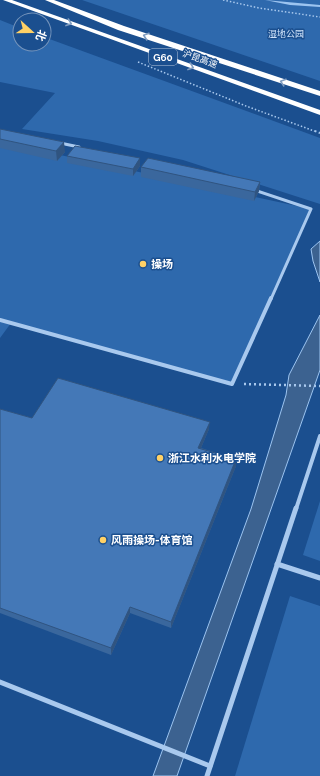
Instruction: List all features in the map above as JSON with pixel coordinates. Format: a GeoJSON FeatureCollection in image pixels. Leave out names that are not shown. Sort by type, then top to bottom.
{"type":"FeatureCollection","features":[{"type":"Feature","properties":{"kind":"highway","name":"沪昆高速"},"geometry":{"type":"LineString","coordinates":[[6,0],[320,113]]}},
{"type":"Feature","properties":{"kind":"highway","name":"沪昆高速"},"geometry":{"type":"LineString","coordinates":[[48,0],[121,28],[320,94]]}},
{"type":"Feature","properties":{"kind":"street"},"geometry":{"type":"LineString","coordinates":[[59,143],[81,147]]}},
{"type":"Feature","properties":{"kind":"street"},"geometry":{"type":"LineString","coordinates":[[0,320],[232,384],[310,209],[251,189]]}},
{"type":"Feature","properties":{"kind":"street"},"geometry":{"type":"LineString","coordinates":[[207,776],[320,436]]}},
{"type":"Feature","properties":{"kind":"street"},"geometry":{"type":"LineString","coordinates":[[277,564],[320,578]]}},
{"type":"Feature","properties":{"kind":"street"},"geometry":{"type":"LineString","coordinates":[[0,682],[210,766]]}},
{"type":"Feature","properties":{"kind":"path"},"geometry":{"type":"LineString","coordinates":[[223,0],[238,5],[272,11],[320,17]]}},
{"type":"Feature","properties":{"kind":"path"},"geometry":{"type":"LineString","coordinates":[[136,61],[246,106],[320,133]]}},
{"type":"Feature","properties":{"kind":"path"},"geometry":{"type":"LineString","coordinates":[[232,384],[320,386]]}},
{"type":"Feature","properties":{"kind":"green space","name":"湿地公园"},"geometry":{"type":"Polygon","coordinates":[[[82,0],[320,0],[320,81],[82,0]]]}},
{"type":"Feature","properties":{"kind":"green space"},"geometry":{"type":"Polygon","coordinates":[[[0,20],[12,25],[12,52],[52,52],[52,40],[320,138],[320,204],[183,160],[98,141],[22,129],[55,93],[0,82],[0,20]]]}},
{"type":"Feature","properties":{"kind":"green space","name":"操场"},"geometry":{"type":"Polygon","coordinates":[[[0,142],[311,209],[232,384],[11,323],[0,338],[0,142]]]}},
{"type":"Feature","properties":{"kind":"green space"},"geometry":{"type":"Polygon","coordinates":[[[320,501],[320,561],[303,555],[320,501]]]}},
{"type":"Feature","properties":{"kind":"green space"},"geometry":{"type":"Polygon","coordinates":[[[290,596],[320,606],[320,776],[235,776],[290,596]]]}},
{"type":"Feature","properties":{"kind":"shaded area"},"geometry":{"type":"Polygon","coordinates":[[[320,241],[320,282],[313,261],[311,249],[320,241]]]}},
{"type":"Feature","properties":{"kind":"shaded area"},"geometry":{"type":"Polygon","coordinates":[[[320,315],[320,370],[177,776],[153,776],[251,509],[286,395],[289,375],[320,315]]]}},
{"type":"Feature","properties":{"kind":"building"},"geometry":{"type":"Polygon","coordinates":[[[0,129],[64,142],[56,151],[0,139],[0,129]]]}},
{"type":"Feature","properties":{"kind":"building"},"geometry":{"type":"Polygon","coordinates":[[[75,146],[140,158],[133,169],[67,156],[75,146]]]}},
{"type":"Feature","properties":{"kind":"building"},"geometry":{"type":"Polygon","coordinates":[[[148,158],[260,182],[255,192],[141,167],[148,158]]]}},
{"type":"Feature","properties":{"kind":"building","name":"风雨操场-体育馆"},"geometry":{"type":"Polygon","coordinates":[[[58,378],[210,422],[198,448],[236,459],[171,622],[130,607],[111,648],[0,608],[0,409],[32,418],[58,378]]]}},
{"type":"Feature","properties":{"kind":"waterway"},"geometry":{"type":"LineString","coordinates":[[267,0],[290,4],[320,6]]}},
{"type":"Feature","properties":{"kind":"place","name":"操场"},"geometry":{"type":"Point","coordinates":[143,264]}},
{"type":"Feature","properties":{"kind":"place","name":"浙江水利水电学院"},"geometry":{"type":"Point","coordinates":[160,458]}},
{"type":"Feature","properties":{"kind":"place","name":"风雨操场-体育馆"},"geometry":{"type":"Point","coordinates":[103,540]}}]}
